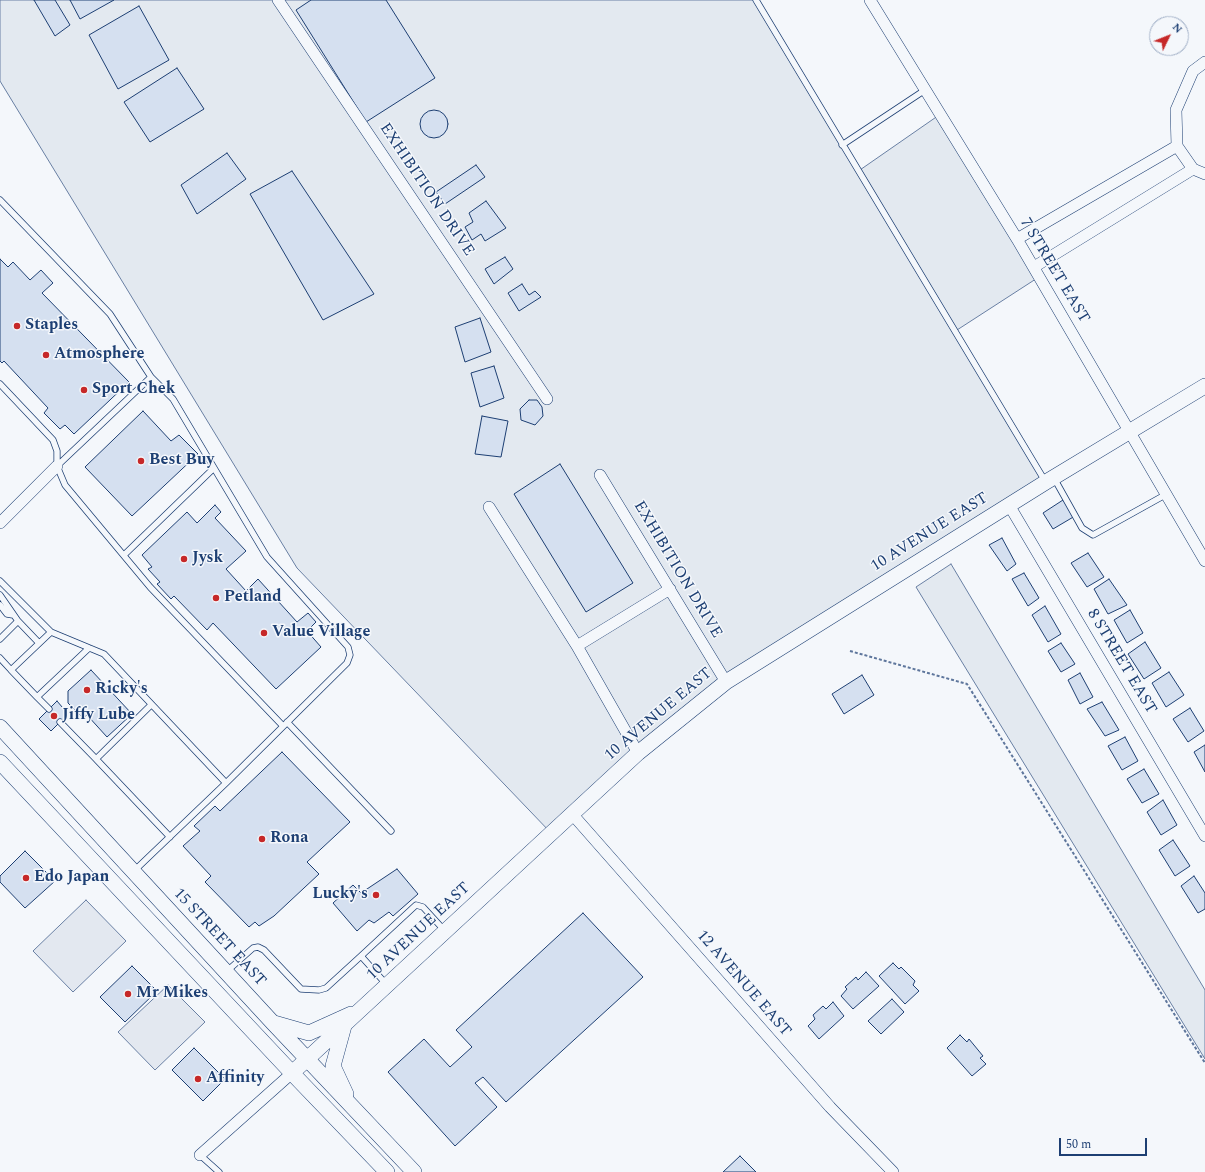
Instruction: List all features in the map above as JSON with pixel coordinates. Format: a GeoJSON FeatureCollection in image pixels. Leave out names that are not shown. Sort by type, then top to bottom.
{"type":"FeatureCollection","features":[{"type":"Feature","properties":{"kind":"main road","name":"10 AVENUE EAST"},"geometry":{"type":"LineString","coordinates":[[292,1073],[573,815],[638,753],[726,682],[1009,505],[1205,386]]}},
{"type":"Feature","properties":{"kind":"main road","name":"15 STREET EAST"},"geometry":{"type":"LineString","coordinates":[[0,727],[273,1023],[414,1172]]}},
{"type":"Feature","properties":{"kind":"main road"},"geometry":{"type":"LineString","coordinates":[[0,762],[386,1172]]}},
{"type":"Feature","properties":{"kind":"main road"},"geometry":{"type":"LineString","coordinates":[[273,1023],[309,1032],[361,1010]]}},
{"type":"Feature","properties":{"kind":"main road"},"geometry":{"type":"LineString","coordinates":[[344,1026],[333,1066],[353,1108]]}},
{"type":"Feature","properties":{"kind":"street","name":"EXHIBITION DRIVE"},"geometry":{"type":"LineString","coordinates":[[278,0],[547,399]]}},
{"type":"Feature","properties":{"kind":"street","name":"7 STREET EAST"},"geometry":{"type":"LineString","coordinates":[[870,0],[1034,267],[1165,495],[1205,561]]}},
{"type":"Feature","properties":{"kind":"street"},"geometry":{"type":"LineString","coordinates":[[1205,62],[1193,71],[1176,110],[1176,146],[1193,169],[1205,174]]}},
{"type":"Feature","properties":{"kind":"street"},"geometry":{"type":"LineString","coordinates":[[1017,239],[1176,146]]}},
{"type":"Feature","properties":{"kind":"street"},"geometry":{"type":"LineString","coordinates":[[1034,267],[1193,169]]}},
{"type":"Feature","properties":{"kind":"street"},"geometry":{"type":"LineString","coordinates":[[0,523],[57,466]]}},
{"type":"Feature","properties":{"kind":"street","name":"EXHIBITION DRIVE"},"geometry":{"type":"LineString","coordinates":[[600,475],[726,682]]}},
{"type":"Feature","properties":{"kind":"street","name":"8 STREET EAST"},"geometry":{"type":"LineString","coordinates":[[1009,505],[1205,836]]}},
{"type":"Feature","properties":{"kind":"street"},"geometry":{"type":"LineString","coordinates":[[489,507],[577,646],[638,753]]}},
{"type":"Feature","properties":{"kind":"street"},"geometry":{"type":"LineString","coordinates":[[577,646],[670,589]]}},
{"type":"Feature","properties":{"kind":"street","name":"12 AVENUE EAST"},"geometry":{"type":"LineString","coordinates":[[573,815],[830,1107],[893,1172]]}},
{"type":"Feature","properties":{"kind":"street","name":"10 AVENUE EAST"},"geometry":{"type":"LineString","coordinates":[[200,1155],[292,1073]]}},
{"type":"Feature","properties":{"kind":"lane"},"geometry":{"type":"LineString","coordinates":[[756,0],[842,145],[1050,480],[1082,528],[1093,535],[1165,495]]}},
{"type":"Feature","properties":{"kind":"lane"},"geometry":{"type":"LineString","coordinates":[[842,145],[926,90]]}},
{"type":"Feature","properties":{"kind":"lane"},"geometry":{"type":"LineString","coordinates":[[0,200],[110,314],[151,377],[173,398],[267,557],[348,647],[350,655],[347,663],[226,783],[133,872]]}},
{"type":"Feature","properties":{"kind":"lane"},"geometry":{"type":"LineString","coordinates":[[57,466],[151,377]]}},
{"type":"Feature","properties":{"kind":"lane"},"geometry":{"type":"LineString","coordinates":[[0,384],[53,440],[57,451],[57,466],[65,485],[150,588],[391,831]]}},
{"type":"Feature","properties":{"kind":"lane"},"geometry":{"type":"LineString","coordinates":[[124,555],[214,468]]}},
{"type":"Feature","properties":{"kind":"lane"},"geometry":{"type":"LineString","coordinates":[[0,581],[51,632],[104,654],[226,783]]}},
{"type":"Feature","properties":{"kind":"lane"},"geometry":{"type":"LineString","coordinates":[[0,595],[12,610],[12,615]]}},
{"type":"Feature","properties":{"kind":"lane"},"geometry":{"type":"LineString","coordinates":[[0,605],[7,614],[12,615],[39,643]]}},
{"type":"Feature","properties":{"kind":"lane"},"geometry":{"type":"LineString","coordinates":[[0,639],[18,621]]}},
{"type":"Feature","properties":{"kind":"lane"},"geometry":{"type":"LineString","coordinates":[[11,670],[51,632]]}},
{"type":"Feature","properties":{"kind":"lane"},"geometry":{"type":"LineString","coordinates":[[37,698],[89,648]]}},
{"type":"Feature","properties":{"kind":"lane"},"geometry":{"type":"LineString","coordinates":[[0,658],[48,709]]}},
{"type":"Feature","properties":{"kind":"lane"},"geometry":{"type":"LineString","coordinates":[[96,759],[151,705]]}},
{"type":"Feature","properties":{"kind":"lane"},"geometry":{"type":"LineString","coordinates":[[60,722],[170,837]]}},
{"type":"Feature","properties":{"kind":"lane"},"geometry":{"type":"LineString","coordinates":[[226,972],[253,948],[258,947],[264,950],[296,986],[307,990],[319,990],[326,988],[416,905],[423,907],[446,932]]}},
{"type":"Feature","properties":{"kind":"lane"},"geometry":{"type":"LineString","coordinates":[[361,956],[387,985]]}},
{"type":"Feature","properties":{"kind":"lane"},"geometry":{"type":"LineString","coordinates":[[200,1155],[219,1172]]}},
{"type":"Feature","properties":{"kind":"path"},"geometry":{"type":"LineString","coordinates":[[850,651],[967,684],[1205,1063]]}},
{"type":"Feature","properties":{"kind":"shaded area"},"geometry":{"type":"Polygon","coordinates":[[[0,0],[756,0],[857,172],[942,113],[1042,275],[957,330],[1046,479],[726,677],[552,834],[297,568],[0,81],[0,0]]]}},
{"type":"Feature","properties":{"kind":"shaded area"},"geometry":{"type":"Polygon","coordinates":[[[951,564],[1205,990],[1205,1059],[916,587],[951,564]]]}},
{"type":"Feature","properties":{"kind":"shaded area"},"geometry":{"type":"Polygon","coordinates":[[[86,900],[126,941],[73,992],[33,951],[86,900]]]}},
{"type":"Feature","properties":{"kind":"shaded area"},"geometry":{"type":"Polygon","coordinates":[[[168,985],[205,1022],[155,1070],[118,1032],[168,985]]]}},
{"type":"Feature","properties":{"kind":"building"},"geometry":{"type":"Polygon","coordinates":[[[34,0],[55,0],[70,25],[55,36],[34,0]]]}},
{"type":"Feature","properties":{"kind":"building"},"geometry":{"type":"Polygon","coordinates":[[[70,0],[114,0],[80,19],[70,0]]]}},
{"type":"Feature","properties":{"kind":"building"},"geometry":{"type":"Polygon","coordinates":[[[311,0],[386,0],[435,78],[366,122],[296,10],[311,0]]]}},
{"type":"Feature","properties":{"kind":"building"},"geometry":{"type":"Polygon","coordinates":[[[139,6],[169,60],[118,89],[89,35],[139,6]]]}},
{"type":"Feature","properties":{"kind":"building"},"geometry":{"type":"Polygon","coordinates":[[[177,68],[204,109],[150,142],[124,102],[177,68]]]}},
{"type":"Feature","properties":{"kind":"building"},"geometry":{"type":"Polygon","coordinates":[[[434,110],[444,114],[448,124],[444,134],[434,138],[424,134],[420,124],[424,114],[434,110]]]}},
{"type":"Feature","properties":{"kind":"building"},"geometry":{"type":"Polygon","coordinates":[[[227,153],[246,179],[197,214],[181,185],[227,153]]]}},
{"type":"Feature","properties":{"kind":"building"},"geometry":{"type":"Polygon","coordinates":[[[476,165],[485,177],[445,204],[436,192],[476,165]]]}},
{"type":"Feature","properties":{"kind":"building"},"geometry":{"type":"Polygon","coordinates":[[[292,171],[374,294],[323,320],[250,194],[292,171]]]}},
{"type":"Feature","properties":{"kind":"building"},"geometry":{"type":"Polygon","coordinates":[[[486,201],[506,228],[485,241],[481,234],[472,240],[465,227],[473,222],[469,213],[486,201]]]}},
{"type":"Feature","properties":{"kind":"building"},"geometry":{"type":"Polygon","coordinates":[[[505,257],[513,269],[494,284],[485,269],[505,257]]]}},
{"type":"Feature","properties":{"kind":"building"},"geometry":{"type":"Polygon","coordinates":[[[0,259],[8,267],[13,262],[30,280],[41,270],[53,283],[42,293],[129,382],[74,434],[65,425],[60,429],[44,413],[48,408],[4,361],[2,363],[0,361],[0,259]]]}},
{"type":"Feature","properties":{"kind":"building"},"geometry":{"type":"Polygon","coordinates":[[[522,284],[529,295],[535,291],[541,297],[519,311],[508,293],[522,284]]]}},
{"type":"Feature","properties":{"kind":"building"},"geometry":{"type":"Polygon","coordinates":[[[480,318],[491,352],[465,362],[455,327],[480,318]]]}},
{"type":"Feature","properties":{"kind":"building"},"geometry":{"type":"Polygon","coordinates":[[[494,366],[504,398],[480,407],[471,373],[494,366]]]}},
{"type":"Feature","properties":{"kind":"building"},"geometry":{"type":"Polygon","coordinates":[[[529,400],[537,400],[542,407],[543,416],[535,425],[521,420],[520,409],[529,400]]]}},
{"type":"Feature","properties":{"kind":"building","name":"Best Buy"},"geometry":{"type":"Polygon","coordinates":[[[143,411],[171,441],[179,435],[198,454],[132,516],[85,467],[143,411]]]}},
{"type":"Feature","properties":{"kind":"building"},"geometry":{"type":"Polygon","coordinates":[[[482,416],[508,421],[501,457],[475,454],[482,416]]]}},
{"type":"Feature","properties":{"kind":"building"},"geometry":{"type":"Polygon","coordinates":[[[560,464],[633,583],[586,612],[514,494],[560,464]]]}},
{"type":"Feature","properties":{"kind":"building"},"geometry":{"type":"Polygon","coordinates":[[[1063,500],[1075,516],[1053,529],[1043,513],[1063,500]]]}},
{"type":"Feature","properties":{"kind":"building"},"geometry":{"type":"Polygon","coordinates":[[[215,505],[221,512],[215,518],[246,551],[226,569],[246,591],[258,579],[297,622],[308,613],[316,622],[307,631],[321,647],[276,689],[213,623],[207,630],[174,596],[171,599],[157,584],[160,582],[148,569],[152,567],[142,555],[187,512],[197,523],[215,505]]]}},
{"type":"Feature","properties":{"kind":"building"},"geometry":{"type":"Polygon","coordinates":[[[1002,538],[1016,564],[1007,571],[989,545],[1002,538]]]}},
{"type":"Feature","properties":{"kind":"building"},"geometry":{"type":"Polygon","coordinates":[[[1088,553],[1104,577],[1087,587],[1071,563],[1088,553]]]}},
{"type":"Feature","properties":{"kind":"building"},"geometry":{"type":"Polygon","coordinates":[[[1024,573],[1039,598],[1028,606],[1012,579],[1024,573]]]}},
{"type":"Feature","properties":{"kind":"building"},"geometry":{"type":"Polygon","coordinates":[[[1109,579],[1127,605],[1108,614],[1094,589],[1109,579]]]}},
{"type":"Feature","properties":{"kind":"building"},"geometry":{"type":"Polygon","coordinates":[[[1045,606],[1061,634],[1048,642],[1032,615],[1045,606]]]}},
{"type":"Feature","properties":{"kind":"building"},"geometry":{"type":"Polygon","coordinates":[[[1130,610],[1143,633],[1127,643],[1114,620],[1130,610]]]}},
{"type":"Feature","properties":{"kind":"building"},"geometry":{"type":"Polygon","coordinates":[[[1145,642],[1161,668],[1144,679],[1128,654],[1145,642]]]}},
{"type":"Feature","properties":{"kind":"building"},"geometry":{"type":"Polygon","coordinates":[[[1061,643],[1075,664],[1061,672],[1048,651],[1061,643]]]}},
{"type":"Feature","properties":{"kind":"building"},"geometry":{"type":"Polygon","coordinates":[[[91,670],[132,714],[107,737],[87,715],[83,718],[68,703],[68,691],[91,670]]]}},
{"type":"Feature","properties":{"kind":"building"},"geometry":{"type":"Polygon","coordinates":[[[1169,672],[1184,695],[1166,707],[1152,683],[1169,672]]]}},
{"type":"Feature","properties":{"kind":"building"},"geometry":{"type":"Polygon","coordinates":[[[1080,673],[1093,697],[1080,704],[1068,680],[1080,673]]]}},
{"type":"Feature","properties":{"kind":"building"},"geometry":{"type":"Polygon","coordinates":[[[862,675],[874,695],[844,714],[832,694],[862,675]]]}},
{"type":"Feature","properties":{"kind":"building","name":"Jiffy Lube"},"geometry":{"type":"Polygon","coordinates":[[[57,701],[68,714],[51,731],[39,719],[57,701]]]}},
{"type":"Feature","properties":{"kind":"building"},"geometry":{"type":"Polygon","coordinates":[[[1102,702],[1119,730],[1105,736],[1087,709],[1102,702]]]}},
{"type":"Feature","properties":{"kind":"building"},"geometry":{"type":"Polygon","coordinates":[[[1190,708],[1204,731],[1188,742],[1173,719],[1190,708]]]}},
{"type":"Feature","properties":{"kind":"building"},"geometry":{"type":"Polygon","coordinates":[[[1125,737],[1138,761],[1122,770],[1108,746],[1125,737]]]}},
{"type":"Feature","properties":{"kind":"building"},"geometry":{"type":"Polygon","coordinates":[[[1205,745],[1205,772],[1194,752],[1205,745]]]}},
{"type":"Feature","properties":{"kind":"building","name":"Rona"},"geometry":{"type":"Polygon","coordinates":[[[282,752],[350,822],[307,862],[319,874],[274,916],[259,926],[255,922],[249,927],[205,882],[211,876],[183,846],[200,831],[194,826],[215,806],[220,811],[282,752]]]}},
{"type":"Feature","properties":{"kind":"building"},"geometry":{"type":"Polygon","coordinates":[[[1144,769],[1159,794],[1142,803],[1127,779],[1144,769]]]}},
{"type":"Feature","properties":{"kind":"building"},"geometry":{"type":"Polygon","coordinates":[[[1163,800],[1177,825],[1161,835],[1147,812],[1163,800]]]}},
{"type":"Feature","properties":{"kind":"building"},"geometry":{"type":"Polygon","coordinates":[[[1173,840],[1190,866],[1175,876],[1159,850],[1173,840]]]}},
{"type":"Feature","properties":{"kind":"building","name":"Edo Japan"},"geometry":{"type":"Polygon","coordinates":[[[25,851],[55,881],[25,908],[0,882],[0,876],[25,851]]]}},
{"type":"Feature","properties":{"kind":"building"},"geometry":{"type":"Polygon","coordinates":[[[397,869],[418,894],[393,916],[389,912],[374,923],[369,920],[357,931],[333,903],[353,885],[361,893],[397,869]]]}},
{"type":"Feature","properties":{"kind":"building"},"geometry":{"type":"Polygon","coordinates":[[[1194,876],[1205,893],[1205,909],[1198,913],[1181,886],[1194,876]]]}},
{"type":"Feature","properties":{"kind":"building"},"geometry":{"type":"Polygon","coordinates":[[[583,913],[643,977],[506,1102],[483,1077],[475,1083],[497,1107],[455,1146],[388,1072],[424,1039],[450,1067],[472,1047],[456,1030],[583,913]]]}},
{"type":"Feature","properties":{"kind":"building"},"geometry":{"type":"Polygon","coordinates":[[[893,963],[899,969],[901,967],[915,981],[913,985],[919,991],[905,1004],[879,976],[893,963]]]}},
{"type":"Feature","properties":{"kind":"building","name":"Mr Mikes"},"geometry":{"type":"Polygon","coordinates":[[[132,966],[157,991],[125,1022],[100,997],[132,966]]]}},
{"type":"Feature","properties":{"kind":"building"},"geometry":{"type":"Polygon","coordinates":[[[866,972],[879,986],[853,1009],[841,996],[847,989],[845,987],[856,977],[858,980],[866,972]]]}},
{"type":"Feature","properties":{"kind":"building"},"geometry":{"type":"Polygon","coordinates":[[[892,999],[904,1012],[881,1034],[868,1021],[892,999]]]}},
{"type":"Feature","properties":{"kind":"building"},"geometry":{"type":"Polygon","coordinates":[[[833,1002],[844,1016],[819,1039],[808,1026],[815,1019],[813,1015],[823,1006],[826,1009],[833,1002]]]}},
{"type":"Feature","properties":{"kind":"building"},"geometry":{"type":"Polygon","coordinates":[[[960,1035],[967,1042],[969,1039],[983,1056],[980,1058],[986,1064],[972,1076],[947,1048],[960,1035]]]}},
{"type":"Feature","properties":{"kind":"building"},"geometry":{"type":"Polygon","coordinates":[[[194,1048],[225,1079],[203,1101],[172,1070],[194,1048]]]}},
{"type":"Feature","properties":{"kind":"building"},"geometry":{"type":"Polygon","coordinates":[[[740,1156],[756,1172],[723,1172],[740,1156]]]}},
{"type":"Feature","properties":{"kind":"place","name":"Staples"},"geometry":{"type":"Point","coordinates":[17,326]}},
{"type":"Feature","properties":{"kind":"place","name":"Atmosphere"},"geometry":{"type":"Point","coordinates":[46,355]}},
{"type":"Feature","properties":{"kind":"place","name":"Sport Chek"},"geometry":{"type":"Point","coordinates":[84,390]}},
{"type":"Feature","properties":{"kind":"place","name":"Best Buy"},"geometry":{"type":"Point","coordinates":[141,461]}},
{"type":"Feature","properties":{"kind":"place","name":"Jysk"},"geometry":{"type":"Point","coordinates":[184,559]}},
{"type":"Feature","properties":{"kind":"place","name":"Petland"},"geometry":{"type":"Point","coordinates":[216,598]}},
{"type":"Feature","properties":{"kind":"place","name":"Value Village"},"geometry":{"type":"Point","coordinates":[264,633]}},
{"type":"Feature","properties":{"kind":"place","name":"Ricky's"},"geometry":{"type":"Point","coordinates":[87,690]}},
{"type":"Feature","properties":{"kind":"place","name":"Jiffy Lube"},"geometry":{"type":"Point","coordinates":[54,716]}},
{"type":"Feature","properties":{"kind":"place","name":"Rona"},"geometry":{"type":"Point","coordinates":[262,839]}},
{"type":"Feature","properties":{"kind":"place","name":"Edo Japan"},"geometry":{"type":"Point","coordinates":[26,878]}},
{"type":"Feature","properties":{"kind":"place","name":"Lucky's"},"geometry":{"type":"Point","coordinates":[376,895]}},
{"type":"Feature","properties":{"kind":"place","name":"Mr Mikes"},"geometry":{"type":"Point","coordinates":[128,994]}},
{"type":"Feature","properties":{"kind":"place","name":"Affinity"},"geometry":{"type":"Point","coordinates":[198,1079]}}]}
